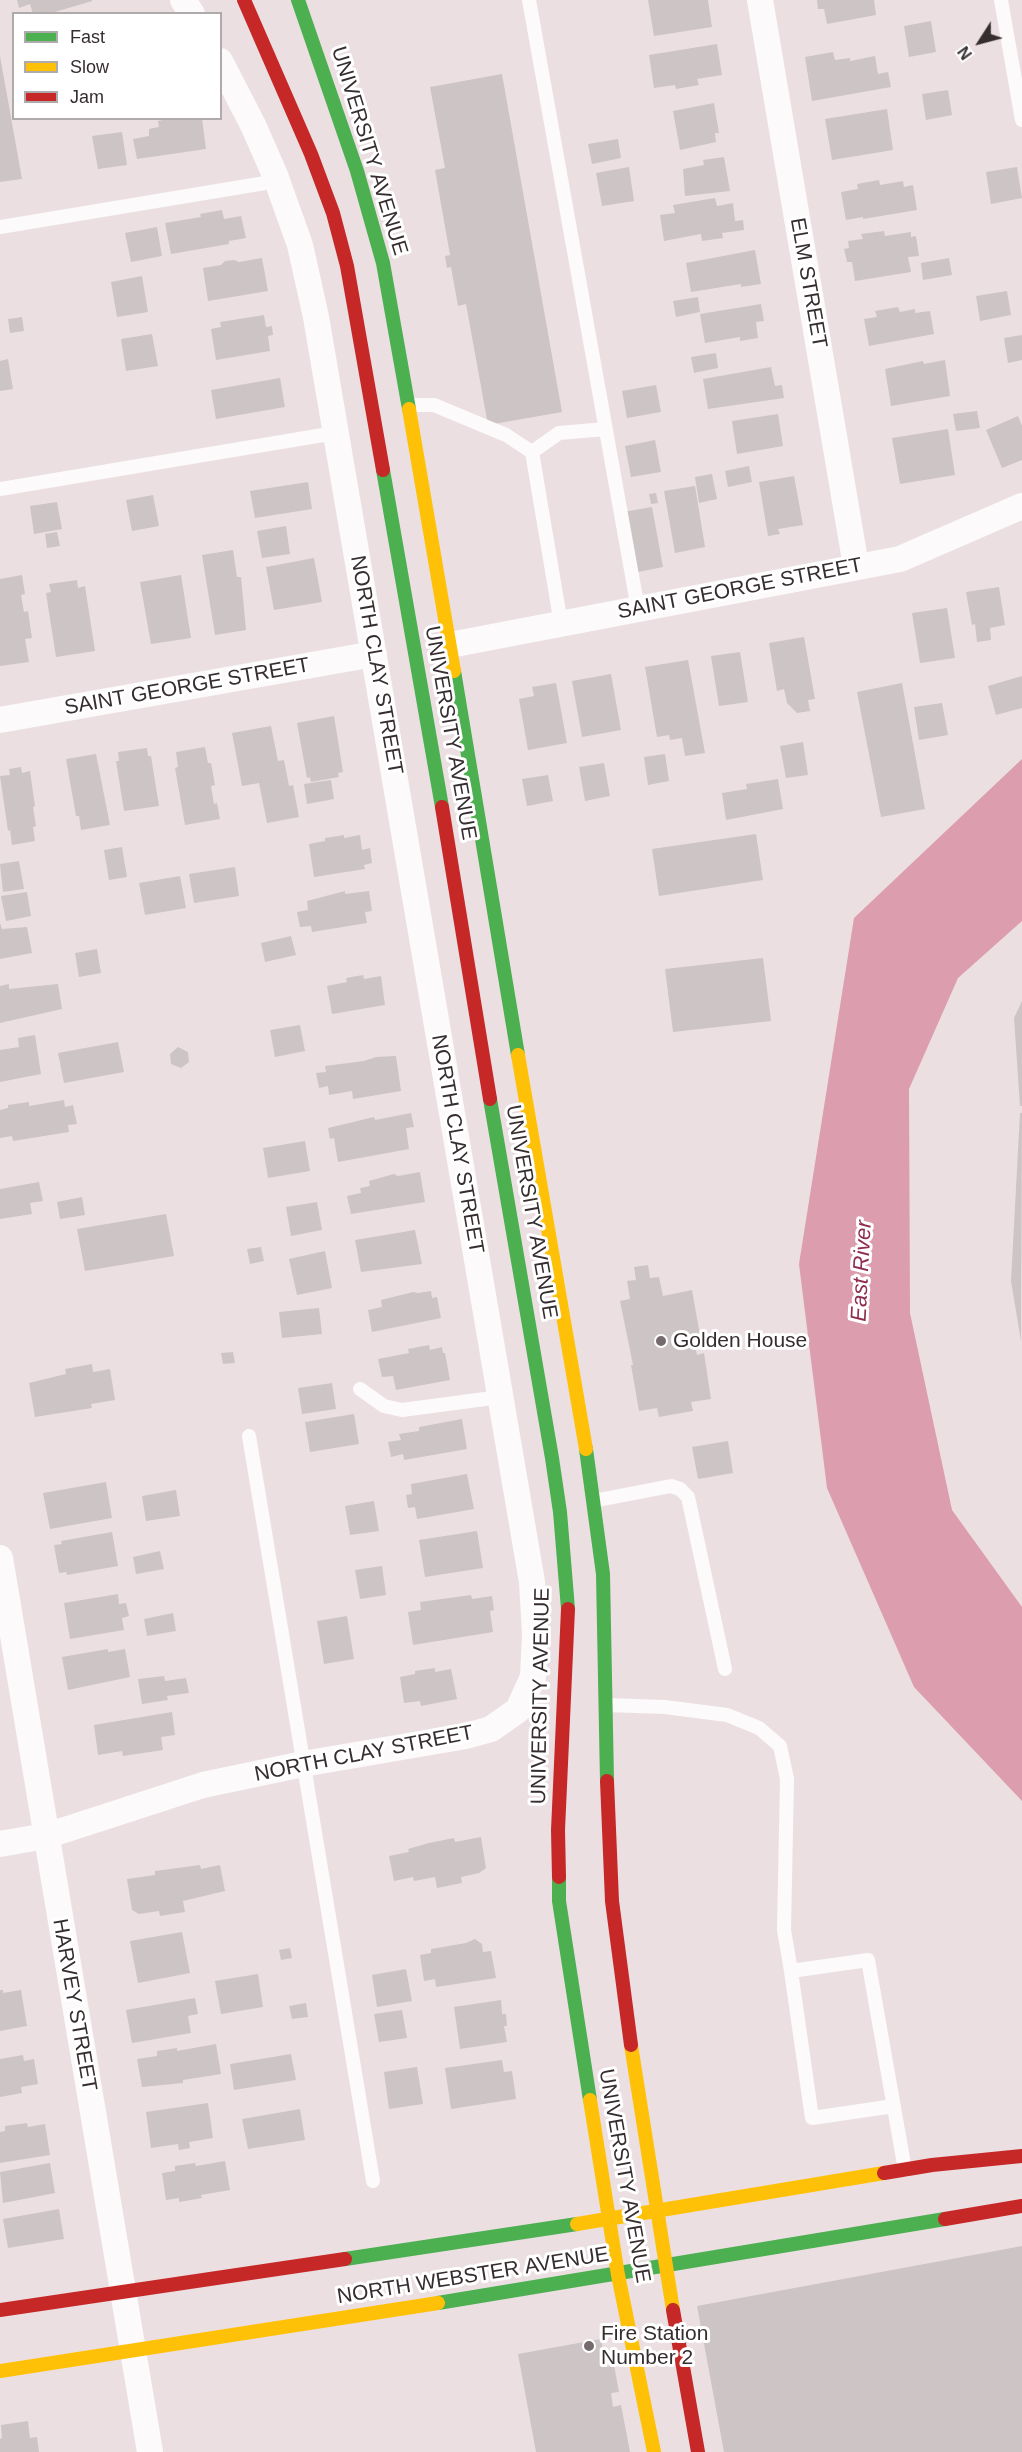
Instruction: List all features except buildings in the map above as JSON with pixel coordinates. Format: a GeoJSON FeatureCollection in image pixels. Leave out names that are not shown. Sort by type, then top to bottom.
{"type":"FeatureCollection","features":[{"type":"Feature","properties":{"kind":"main road","name":"UNIVERSITY AVENUE"},"geometry":{"type":"LineString","coordinates":[[244,0],[311,153],[333,213],[347,267],[469,963],[495,1134],[552,1458],[560,1512],[568,1613],[558,1830],[559,1900],[618,2275],[654,2452]]}},
{"type":"Feature","properties":{"kind":"main road","name":"UNIVERSITY AVENUE"},"geometry":{"type":"LineString","coordinates":[[298,0],[357,171],[383,263],[584,1431],[603,1574],[608,1816],[613,1912],[620,1975],[665,2267],[698,2452]]}},
{"type":"Feature","properties":{"kind":"main road","name":"NORTH WEBSTER AVENUE"},"geometry":{"type":"LineString","coordinates":[[0,2310],[657,2212],[905,2170],[1022,2156]]}},
{"type":"Feature","properties":{"kind":"main road","name":"NORTH WEBSTER AVENUE"},"geometry":{"type":"LineString","coordinates":[[0,2371],[618,2275],[1022,2206]]}},
{"type":"Feature","properties":{"kind":"street","name":"ELM STREET"},"geometry":{"type":"LineString","coordinates":[[760,0],[856,567]]}},
{"type":"Feature","properties":{"kind":"street","name":"NORTH CLAY STREET"},"geometry":{"type":"LineString","coordinates":[[0,1844],[46,1836],[203,1785],[303,1764],[466,1736],[491,1729],[518,1710],[533,1677],[535,1634],[532,1582],[316,317],[300,245],[277,181],[253,125],[222,65]]}},
{"type":"Feature","properties":{"kind":"street","name":"SAINT GEORGE STREET"},"geometry":{"type":"LineString","coordinates":[[450,645],[900,559],[1022,506]]}},
{"type":"Feature","properties":{"kind":"street","name":"SAINT GEORGE STREET"},"geometry":{"type":"LineString","coordinates":[[0,720],[374,654]]}},
{"type":"Feature","properties":{"kind":"street","name":"HARVEY STREET"},"geometry":{"type":"LineString","coordinates":[[0,1558],[150,2452]]}},
{"type":"Feature","properties":{"kind":"lane"},"geometry":{"type":"LineString","coordinates":[[529,0],[638,609]]}},
{"type":"Feature","properties":{"kind":"lane"},"geometry":{"type":"LineString","coordinates":[[1001,0],[1022,120]]}},
{"type":"Feature","properties":{"kind":"lane"},"geometry":{"type":"LineString","coordinates":[[0,227],[277,181]]}},
{"type":"Feature","properties":{"kind":"lane"},"geometry":{"type":"LineString","coordinates":[[408,405],[434,405],[506,435],[532,452],[561,624]]}},
{"type":"Feature","properties":{"kind":"lane"},"geometry":{"type":"LineString","coordinates":[[532,452],[559,433],[606,429]]}},
{"type":"Feature","properties":{"kind":"lane"},"geometry":{"type":"LineString","coordinates":[[0,489],[335,432]]}},
{"type":"Feature","properties":{"kind":"lane"},"geometry":{"type":"LineString","coordinates":[[360,1389],[384,1406],[402,1410],[500,1397]]}},
{"type":"Feature","properties":{"kind":"lane"},"geometry":{"type":"LineString","coordinates":[[249,1436],[373,2181]]}},
{"type":"Feature","properties":{"kind":"lane"},"geometry":{"type":"LineString","coordinates":[[593,1501],[671,1486],[680,1489],[688,1497],[725,1669]]}},
{"type":"Feature","properties":{"kind":"lane"},"geometry":{"type":"LineString","coordinates":[[606,1705],[665,1707],[727,1715],[759,1728],[780,1746],[787,1779],[784,1930],[812,2118],[894,2106]]}},
{"type":"Feature","properties":{"kind":"lane"},"geometry":{"type":"LineString","coordinates":[[791,1971],[868,1960],[905,2170]]}},
{"type":"Feature","properties":{"kind":"water","name":"East River"},"geometry":{"type":"Polygon","coordinates":[[[1022,759],[1022,921],[958,978],[909,1089],[910,1313],[952,1510],[1022,1607],[1022,1801],[914,1687],[827,1488],[799,1264],[854,918],[1022,759]]]}},
{"type":"Feature","properties":{"kind":"traffic: fast"},"geometry":{"type":"LineString","coordinates":[[298,0],[357,171],[383,263],[409,409]]}},
{"type":"Feature","properties":{"kind":"traffic: fast"},"geometry":{"type":"LineString","coordinates":[[383,470],[442,807]]}},
{"type":"Feature","properties":{"kind":"traffic: fast"},"geometry":{"type":"LineString","coordinates":[[454,671],[518,1055]]}},
{"type":"Feature","properties":{"kind":"traffic: fast"},"geometry":{"type":"LineString","coordinates":[[490,1099],[552,1458],[560,1512],[568,1609]]}},
{"type":"Feature","properties":{"kind":"traffic: fast"},"geometry":{"type":"LineString","coordinates":[[586,1449],[603,1574],[607,1781]]}},
{"type":"Feature","properties":{"kind":"traffic: fast"},"geometry":{"type":"LineString","coordinates":[[559,1877],[559,1901],[590,2100]]}},
{"type":"Feature","properties":{"kind":"traffic: fast"},"geometry":{"type":"LineString","coordinates":[[438,2303],[945,2219]]}},
{"type":"Feature","properties":{"kind":"traffic: fast"},"geometry":{"type":"LineString","coordinates":[[345,2259],[577,2224]]}},
{"type":"Feature","properties":{"kind":"traffic: slow"},"geometry":{"type":"LineString","coordinates":[[409,409],[454,671]]}},
{"type":"Feature","properties":{"kind":"traffic: slow"},"geometry":{"type":"LineString","coordinates":[[518,1055],[586,1449]]}},
{"type":"Feature","properties":{"kind":"traffic: slow"},"geometry":{"type":"LineString","coordinates":[[631,2045],[673,2310]]}},
{"type":"Feature","properties":{"kind":"traffic: slow"},"geometry":{"type":"LineString","coordinates":[[590,2100],[618,2275],[654,2452]]}},
{"type":"Feature","properties":{"kind":"traffic: slow"},"geometry":{"type":"LineString","coordinates":[[577,2224],[884,2173]]}},
{"type":"Feature","properties":{"kind":"traffic: slow"},"geometry":{"type":"LineString","coordinates":[[0,2371],[438,2303]]}},
{"type":"Feature","properties":{"kind":"traffic: jam"},"geometry":{"type":"LineString","coordinates":[[244,0],[311,154],[333,213],[347,266],[383,470]]}},
{"type":"Feature","properties":{"kind":"traffic: jam"},"geometry":{"type":"LineString","coordinates":[[442,807],[490,1099]]}},
{"type":"Feature","properties":{"kind":"traffic: jam"},"geometry":{"type":"LineString","coordinates":[[559,1877],[558,1830],[568,1609]]}},
{"type":"Feature","properties":{"kind":"traffic: jam"},"geometry":{"type":"LineString","coordinates":[[607,1781],[612,1901],[631,2045]]}},
{"type":"Feature","properties":{"kind":"traffic: jam"},"geometry":{"type":"LineString","coordinates":[[884,2173],[932,2165],[1022,2156]]}},
{"type":"Feature","properties":{"kind":"traffic: jam"},"geometry":{"type":"LineString","coordinates":[[945,2219],[1022,2206]]}},
{"type":"Feature","properties":{"kind":"traffic: jam"},"geometry":{"type":"LineString","coordinates":[[0,2310],[345,2259]]}},
{"type":"Feature","properties":{"kind":"traffic: jam"},"geometry":{"type":"LineString","coordinates":[[673,2310],[698,2452]]}},
{"type":"Feature","properties":{"kind":"place","name":"Golden House"},"geometry":{"type":"Point","coordinates":[661,1341]}},
{"type":"Feature","properties":{"kind":"place","name":"Fire Station Number 2"},"geometry":{"type":"Point","coordinates":[589,2346]}}]}
